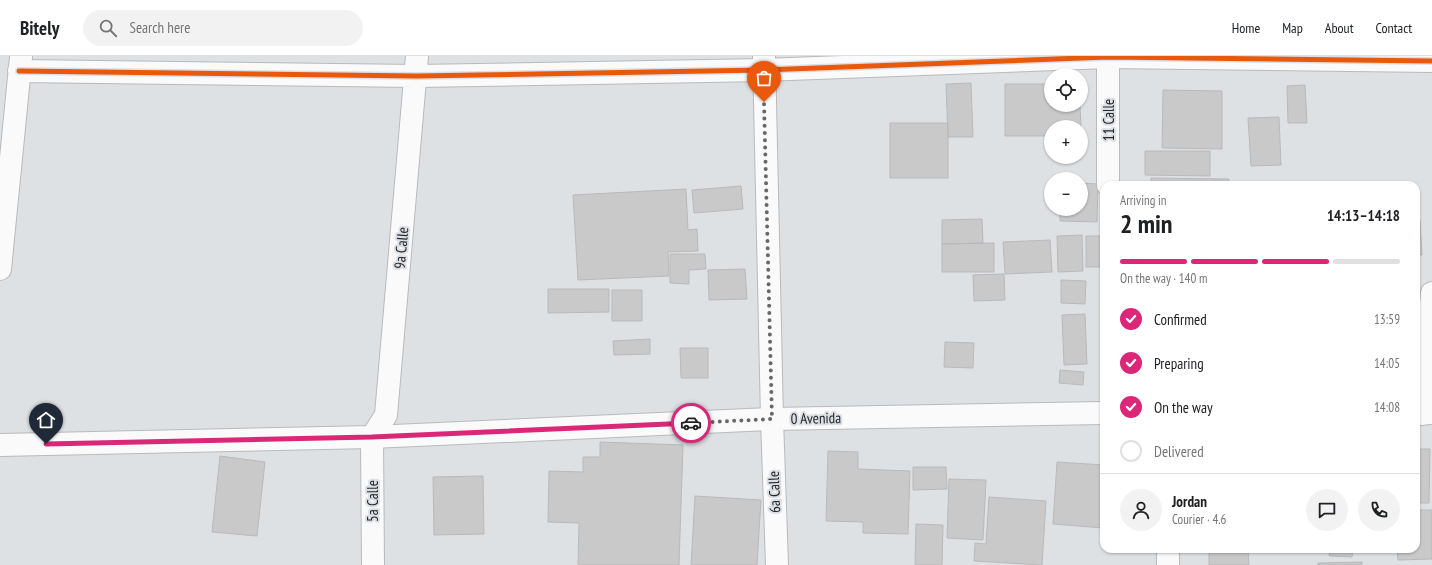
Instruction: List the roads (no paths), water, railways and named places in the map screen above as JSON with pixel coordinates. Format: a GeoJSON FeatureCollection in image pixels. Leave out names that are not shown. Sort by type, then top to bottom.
{"type":"FeatureCollection","features":[{"type":"Feature","properties":{"kind":"street"},"geometry":{"type":"LineString","coordinates":[[0,269],[20,63],[417,66],[763,63],[1108,57],[1432,61]]}},
{"type":"Feature","properties":{"kind":"street","name":"11 Calle"},"geometry":{"type":"LineString","coordinates":[[1108,57],[1108,181]]}},
{"type":"Feature","properties":{"kind":"street","name":"6a Calle"},"geometry":{"type":"LineString","coordinates":[[763,63],[777,565]]}},
{"type":"Feature","properties":{"kind":"street","name":"9a Calle"},"geometry":{"type":"LineString","coordinates":[[372,437],[386,415],[417,66]]}},
{"type":"Feature","properties":{"kind":"street"},"geometry":{"type":"LineString","coordinates":[[1423,413],[1432,293]]}},
{"type":"Feature","properties":{"kind":"street","name":"0 Avenida"},"geometry":{"type":"LineString","coordinates":[[0,445],[372,437],[772,419],[1100,413]]}},
{"type":"Feature","properties":{"kind":"street","name":"5a Calle"},"geometry":{"type":"LineString","coordinates":[[372,437],[373,565]]}},
{"type":"Feature","properties":{"kind":"street"},"geometry":{"type":"LineString","coordinates":[[1168,553],[1168,565]]}}]}
